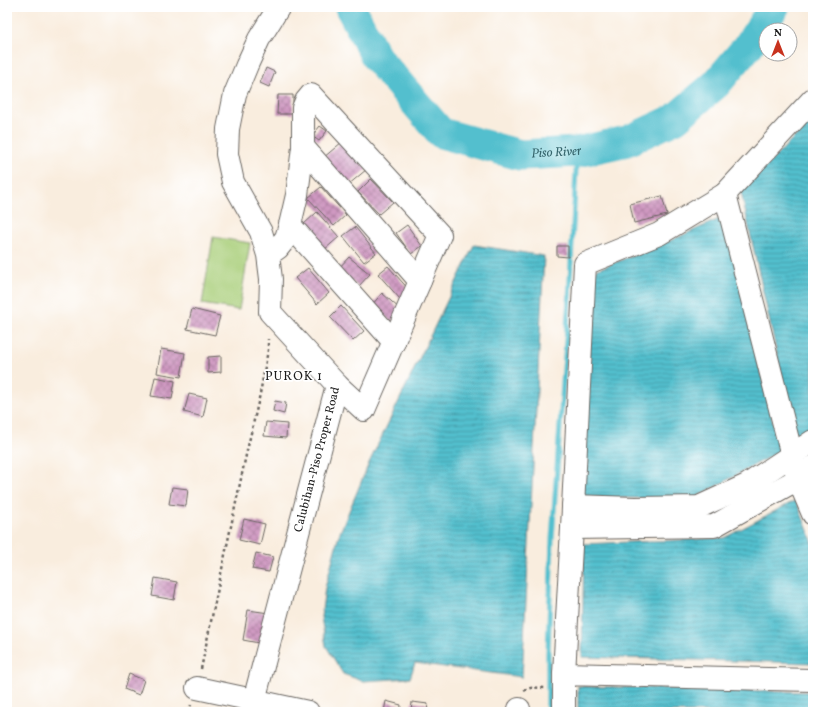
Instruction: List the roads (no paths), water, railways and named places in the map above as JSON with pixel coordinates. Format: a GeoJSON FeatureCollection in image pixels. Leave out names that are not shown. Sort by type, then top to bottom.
{"type":"FeatureCollection","features":[{"type":"Feature","properties":{"kind":"street"},"geometry":{"type":"LineString","coordinates":[[278,8],[259,40],[235,94],[228,129],[227,154],[233,182],[261,232],[268,255],[278,248],[286,238],[290,225],[297,195],[303,147],[303,108],[311,95],[440,235],[364,410],[337,385]]}},
{"type":"Feature","properties":{"kind":"street"},"geometry":{"type":"LineString","coordinates":[[564,712],[564,674],[585,264],[659,234],[725,194],[813,99]]}},
{"type":"Feature","properties":{"kind":"street"},"geometry":{"type":"LineString","coordinates":[[303,147],[420,282]]}},
{"type":"Feature","properties":{"kind":"street"},"geometry":{"type":"LineString","coordinates":[[725,194],[792,456],[805,473],[813,514]]}},
{"type":"Feature","properties":{"kind":"street"},"geometry":{"type":"LineString","coordinates":[[290,225],[394,342]]}},
{"type":"Feature","properties":{"kind":"street","name":"Calubihan-Piso Proper Road"},"geometry":{"type":"LineString","coordinates":[[253,706],[337,385],[270,312],[271,280],[268,255]]}},
{"type":"Feature","properties":{"kind":"street"},"geometry":{"type":"LineString","coordinates":[[573,506],[635,508],[699,507],[747,485],[813,441]]}},
{"type":"Feature","properties":{"kind":"street"},"geometry":{"type":"LineString","coordinates":[[572,528],[714,526],[805,473]]}},
{"type":"Feature","properties":{"kind":"street"},"geometry":{"type":"LineString","coordinates":[[564,674],[813,680]]}},
{"type":"Feature","properties":{"kind":"street"},"geometry":{"type":"LineString","coordinates":[[197,688],[253,706],[308,712]]}},
{"type":"Feature","properties":{"kind":"water"},"geometry":{"type":"Polygon","coordinates":[[[813,118],[813,428],[796,440],[741,192],[813,118]]]}},
{"type":"Feature","properties":{"kind":"water"},"geometry":{"type":"Polygon","coordinates":[[[724,217],[780,451],[693,499],[581,497],[593,271],[658,246],[724,217]]]}},
{"type":"Feature","properties":{"kind":"water"},"geometry":{"type":"Polygon","coordinates":[[[474,245],[544,256],[522,677],[415,663],[410,678],[363,681],[343,674],[326,646],[321,617],[325,588],[339,535],[369,463],[474,245]]]}},
{"type":"Feature","properties":{"kind":"water"},"geometry":{"type":"Polygon","coordinates":[[[796,500],[813,543],[813,663],[582,657],[584,544],[724,538],[796,500]]]}},
{"type":"Feature","properties":{"kind":"water"},"geometry":{"type":"Polygon","coordinates":[[[578,686],[813,692],[813,712],[578,712],[578,686]]]}},
{"type":"Feature","properties":{"kind":"waterway","name":"Piso River"},"geometry":{"type":"LineString","coordinates":[[350,7],[376,57],[441,133],[520,155],[577,152],[627,141],[675,119],[716,84],[748,46],[774,7]]}},
{"type":"Feature","properties":{"kind":"waterway"},"geometry":{"type":"LineString","coordinates":[[548,712],[548,653],[552,539],[569,299],[577,152]]}},
{"type":"Feature","properties":{"kind":"district","name":"PUROK 1"},"geometry":{"type":"Point","coordinates":[294,377]}}]}
